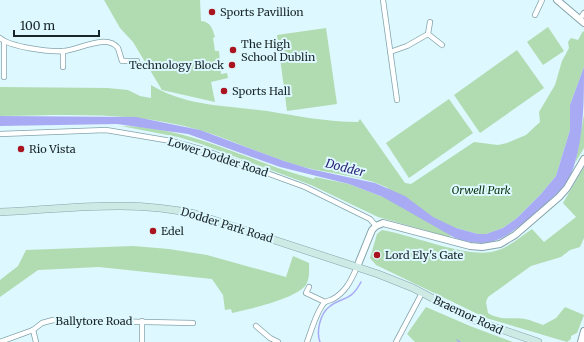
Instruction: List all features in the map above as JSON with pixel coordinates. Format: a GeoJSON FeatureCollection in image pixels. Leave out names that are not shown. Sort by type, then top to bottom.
{"type":"FeatureCollection","features":[{"type":"Feature","properties":{"kind":"main road","name":"Dodder Park Road"},"geometry":{"type":"LineString","coordinates":[[0,212],[121,206],[170,209],[202,216],[357,267],[394,280],[422,293]]}},
{"type":"Feature","properties":{"kind":"main road","name":"Braemor Road"},"geometry":{"type":"LineString","coordinates":[[422,293],[474,320],[538,342]]}},
{"type":"Feature","properties":{"kind":"street"},"geometry":{"type":"LineString","coordinates":[[383,0],[398,100]]}},
{"type":"Feature","properties":{"kind":"street"},"geometry":{"type":"LineString","coordinates":[[535,15],[542,0]]}},
{"type":"Feature","properties":{"kind":"street"},"geometry":{"type":"LineString","coordinates":[[557,0],[583,18]]}},
{"type":"Feature","properties":{"kind":"street"},"geometry":{"type":"LineString","coordinates":[[428,34],[430,22]]}},
{"type":"Feature","properties":{"kind":"street"},"geometry":{"type":"LineString","coordinates":[[390,52],[407,46],[428,34]]}},
{"type":"Feature","properties":{"kind":"street"},"geometry":{"type":"LineString","coordinates":[[428,34],[442,45]]}},
{"type":"Feature","properties":{"kind":"street"},"geometry":{"type":"LineString","coordinates":[[0,38],[4,43],[4,77]]}},
{"type":"Feature","properties":{"kind":"street"},"geometry":{"type":"LineString","coordinates":[[4,43],[35,49],[63,51],[102,42],[110,43],[118,48],[122,61],[137,61]]}},
{"type":"Feature","properties":{"kind":"street"},"geometry":{"type":"LineString","coordinates":[[63,51],[63,66]]}},
{"type":"Feature","properties":{"kind":"street","name":"Lower Dodder Road"},"geometry":{"type":"LineString","coordinates":[[0,134],[106,130],[180,143],[312,190],[370,219],[376,226]]}},
{"type":"Feature","properties":{"kind":"street"},"geometry":{"type":"LineString","coordinates":[[307,342],[320,308],[325,302],[332,300],[343,292],[351,280],[372,230],[376,226],[387,223],[470,246],[482,247],[500,244],[515,235],[559,197],[567,188],[584,159]]}},
{"type":"Feature","properties":{"kind":"street"},"geometry":{"type":"LineString","coordinates":[[309,287],[306,293],[325,302]]}},
{"type":"Feature","properties":{"kind":"street"},"geometry":{"type":"LineString","coordinates":[[396,342],[422,293]]}},
{"type":"Feature","properties":{"kind":"street","name":"Ballytore Road"},"geometry":{"type":"LineString","coordinates":[[0,342],[33,330],[42,323],[53,320],[193,323]]}},
{"type":"Feature","properties":{"kind":"street"},"geometry":{"type":"LineString","coordinates":[[142,321],[142,342]]}},
{"type":"Feature","properties":{"kind":"street"},"geometry":{"type":"LineString","coordinates":[[256,326],[270,338],[278,342]]}},
{"type":"Feature","properties":{"kind":"street"},"geometry":{"type":"LineString","coordinates":[[33,330],[36,342]]}},
{"type":"Feature","properties":{"kind":"street"},"geometry":{"type":"LineString","coordinates":[[581,342],[584,331]]}},
{"type":"Feature","properties":{"kind":"green space"},"geometry":{"type":"Polygon","coordinates":[[[104,0],[200,0],[201,21],[209,24],[212,28],[215,37],[213,38],[215,51],[219,51],[221,74],[227,73],[228,78],[211,82],[215,102],[162,90],[133,42],[120,28],[104,0]]]}},
{"type":"Feature","properties":{"kind":"green space"},"geometry":{"type":"Polygon","coordinates":[[[548,27],[564,51],[543,65],[527,42],[548,27]]]}},
{"type":"Feature","properties":{"kind":"green space"},"geometry":{"type":"Polygon","coordinates":[[[326,28],[337,104],[287,111],[277,35],[326,28]]]}},
{"type":"Feature","properties":{"kind":"green space","name":"Orwell Park"},"geometry":{"type":"Polygon","coordinates":[[[583,31],[584,67],[570,105],[570,130],[556,176],[541,194],[517,218],[503,228],[486,234],[478,234],[456,228],[452,236],[449,237],[378,217],[311,185],[201,144],[178,137],[121,126],[171,132],[195,138],[290,172],[314,179],[315,177],[349,184],[383,197],[388,188],[356,177],[300,166],[274,158],[212,134],[175,124],[125,117],[75,115],[0,116],[0,87],[107,88],[128,90],[140,96],[151,98],[151,85],[178,97],[207,104],[335,121],[358,122],[360,119],[405,183],[411,184],[474,142],[498,145],[526,135],[540,122],[539,112],[555,85],[562,61],[569,48],[568,42],[571,38],[578,40],[583,31]]]}},
{"type":"Feature","properties":{"kind":"green space"},"geometry":{"type":"Polygon","coordinates":[[[517,50],[544,88],[480,133],[454,95],[517,50]]]}},
{"type":"Feature","properties":{"kind":"green space"},"geometry":{"type":"Polygon","coordinates":[[[449,99],[473,133],[409,178],[386,143],[449,99]]]}},
{"type":"Feature","properties":{"kind":"green space"},"geometry":{"type":"Polygon","coordinates":[[[584,115],[584,148],[575,163],[584,115]]]}},
{"type":"Feature","properties":{"kind":"green space"},"geometry":{"type":"Polygon","coordinates":[[[584,167],[584,238],[580,247],[570,250],[561,257],[531,266],[488,297],[486,302],[488,313],[497,317],[525,319],[543,325],[556,318],[565,307],[584,315],[577,333],[571,336],[571,339],[567,342],[486,318],[376,265],[370,258],[377,234],[382,230],[453,249],[480,253],[497,251],[513,243],[532,229],[544,242],[576,217],[563,203],[584,167]]]}},
{"type":"Feature","properties":{"kind":"green space"},"geometry":{"type":"Polygon","coordinates":[[[133,246],[169,249],[207,255],[286,277],[293,256],[309,263],[309,277],[306,285],[292,295],[272,303],[232,313],[231,309],[225,310],[223,295],[212,279],[99,267],[38,270],[0,297],[0,280],[18,266],[26,250],[133,246]]]}},
{"type":"Feature","properties":{"kind":"green space"},"geometry":{"type":"Polygon","coordinates":[[[426,307],[470,326],[513,342],[415,342],[407,334],[426,307]]]}},
{"type":"Feature","properties":{"kind":"water"},"geometry":{"type":"Polygon","coordinates":[[[584,67],[582,129],[577,154],[568,181],[551,200],[522,225],[502,238],[484,243],[469,242],[455,238],[383,197],[349,184],[280,167],[188,134],[117,124],[0,126],[0,116],[136,117],[200,130],[310,169],[375,183],[405,196],[433,217],[456,228],[478,234],[486,234],[503,228],[517,218],[541,194],[556,176],[570,130],[570,105],[584,67]]]}},
{"type":"Feature","properties":{"kind":"waterway"},"geometry":{"type":"LineString","coordinates":[[320,342],[318,333],[323,314],[329,307],[353,293],[361,282]]}},
{"type":"Feature","properties":{"kind":"place","name":"Sports Pavillion"},"geometry":{"type":"Point","coordinates":[212,12]}},
{"type":"Feature","properties":{"kind":"place","name":"The High School Dublin"},"geometry":{"type":"Point","coordinates":[233,50]}},
{"type":"Feature","properties":{"kind":"place","name":"Technology Block"},"geometry":{"type":"Point","coordinates":[232,65]}},
{"type":"Feature","properties":{"kind":"place","name":"Sports Hall"},"geometry":{"type":"Point","coordinates":[224,91]}},
{"type":"Feature","properties":{"kind":"place","name":"Rio Vista"},"geometry":{"type":"Point","coordinates":[21,149]}},
{"type":"Feature","properties":{"kind":"place","name":"Edel"},"geometry":{"type":"Point","coordinates":[153,231]}},
{"type":"Feature","properties":{"kind":"place","name":"Lord Ely's Gate"},"geometry":{"type":"Point","coordinates":[377,255]}},
{"type":"Feature","properties":{"kind":"water label","name":"Dodder"},"geometry":{"type":"Point","coordinates":[345,168]}}]}
